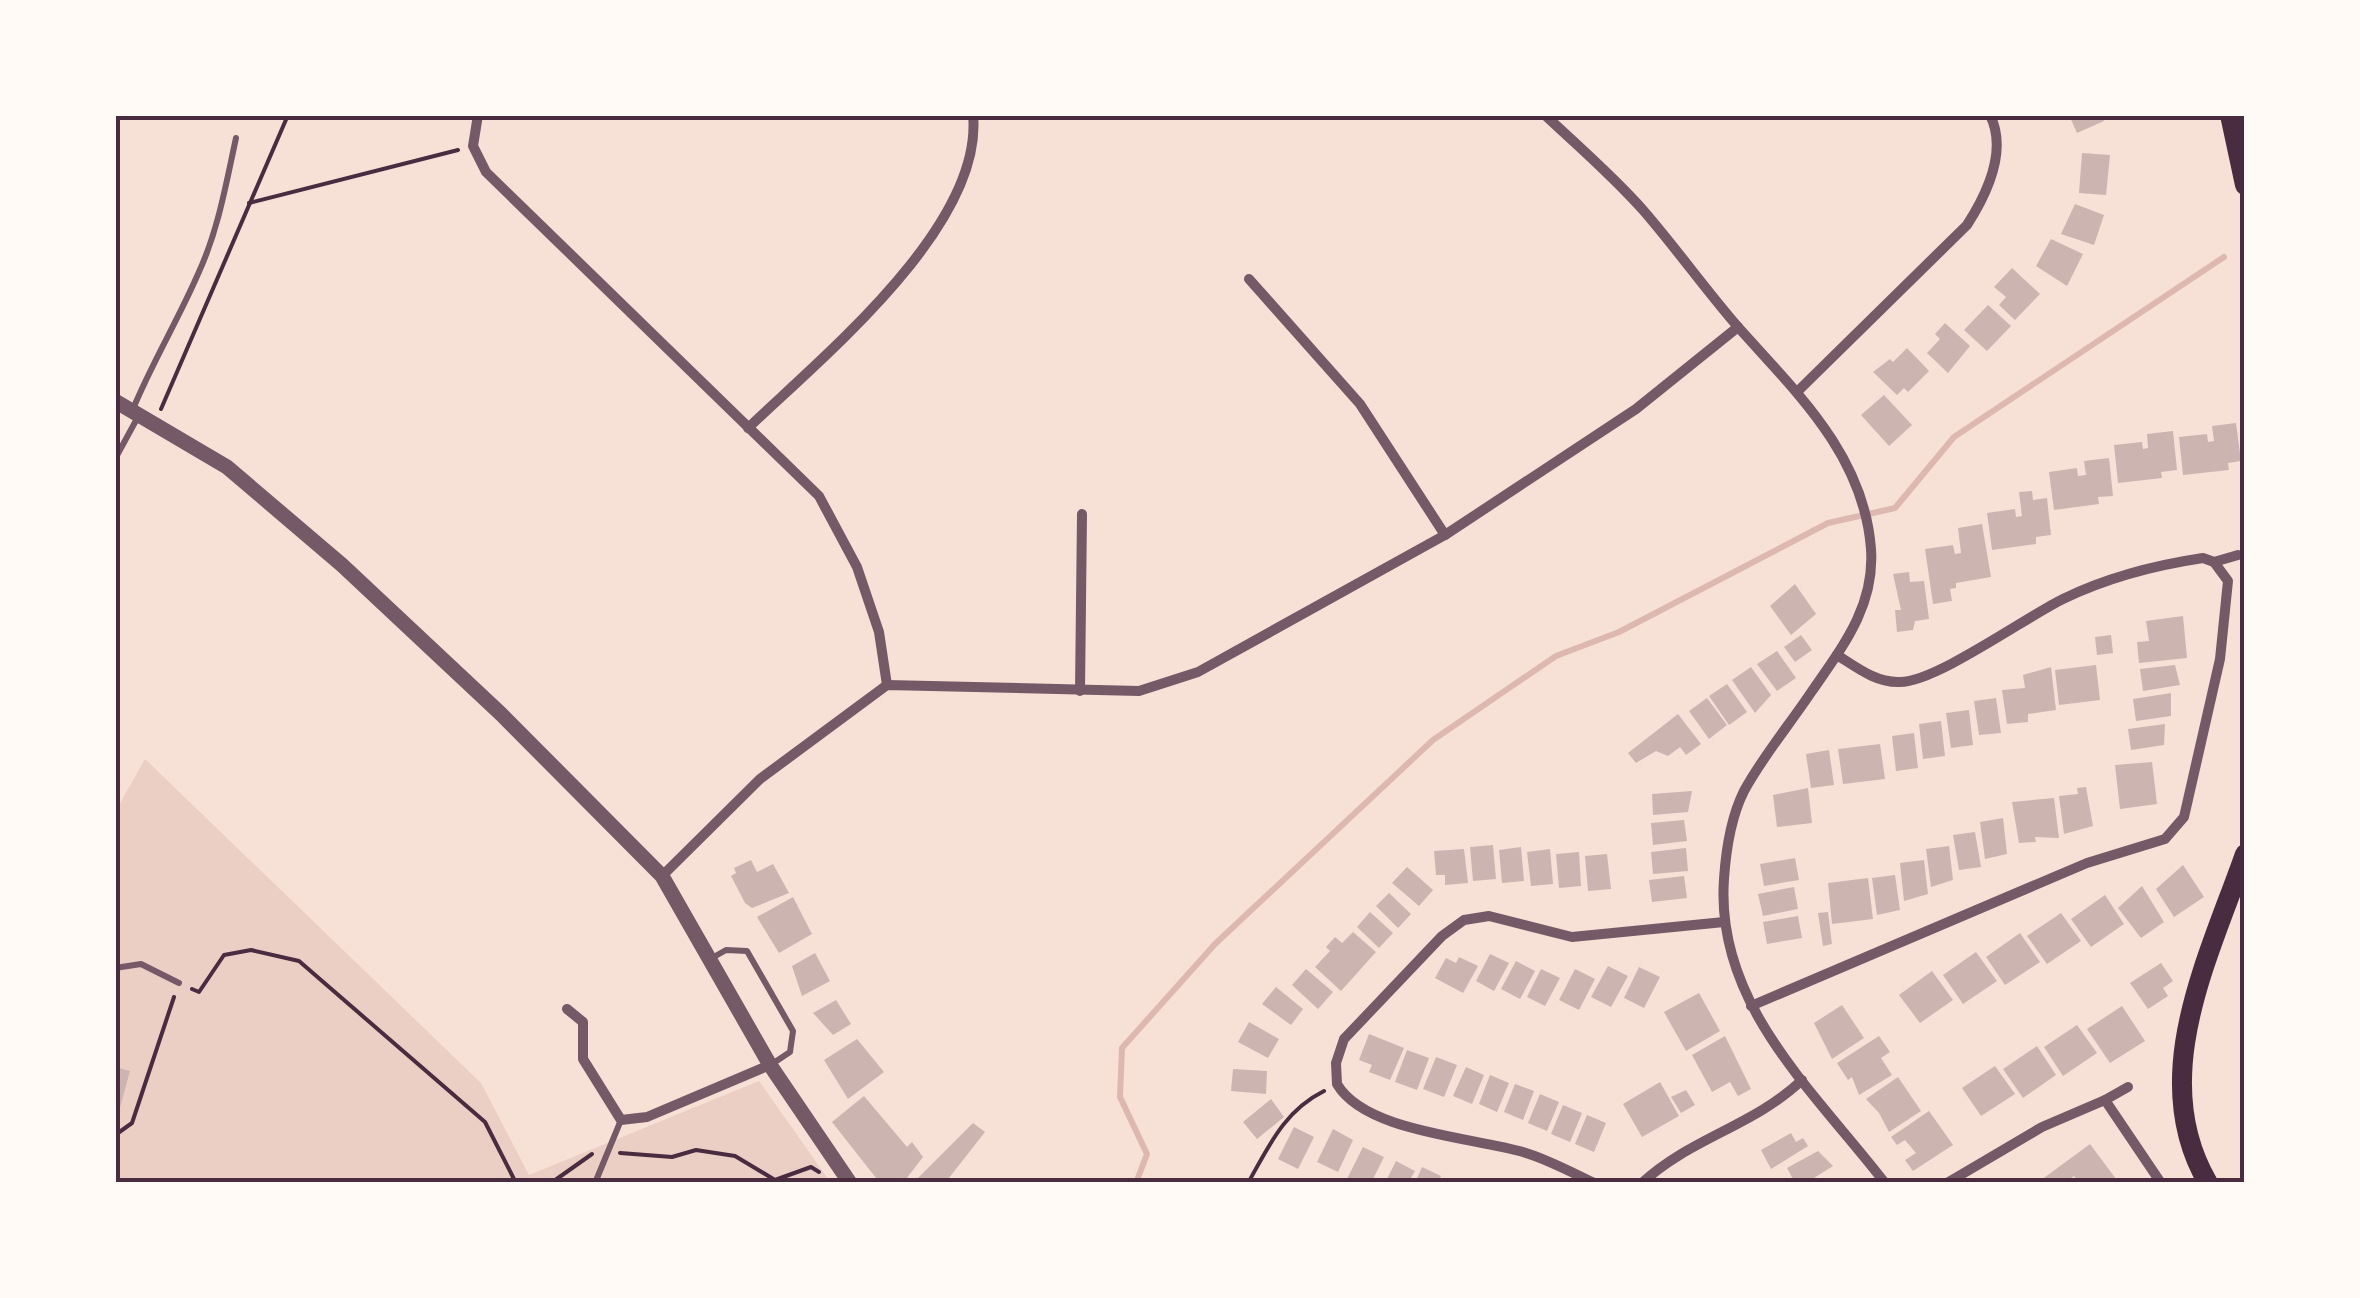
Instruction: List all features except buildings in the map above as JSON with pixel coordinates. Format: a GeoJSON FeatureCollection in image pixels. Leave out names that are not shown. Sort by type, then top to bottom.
{"type":"FeatureCollection","features":[{"type":"Feature","properties":{"kind":"main road"},"geometry":{"type":"LineString","coordinates":[[2230,115],[2245,185]]}},
{"type":"Feature","properties":{"kind":"main road"},"geometry":{"type":"LineString","coordinates":[[2208,1183],[2186,1131],[2180,1086],[2185,1037],[2245,854]]}},
{"type":"Feature","properties":{"kind":"street"},"geometry":{"type":"LineString","coordinates":[[478,115],[473,146],[486,172],[819,496],[856,566],[879,632],[887,685]]}},
{"type":"Feature","properties":{"kind":"street"},"geometry":{"type":"LineString","coordinates":[[748,428],[868,312],[925,246],[961,177],[970,148],[973,115]]}},
{"type":"Feature","properties":{"kind":"street"},"geometry":{"type":"LineString","coordinates":[[1546,115],[1641,208],[1738,326],[1799,390],[1828,430],[1862,503],[1871,546],[1867,601],[1837,655],[1744,792],[1727,844],[1724,922],[1729,953],[1751,1006],[1802,1080],[1885,1183]]}},
{"type":"Feature","properties":{"kind":"street"},"geometry":{"type":"LineString","coordinates":[[1799,390],[1967,225],[1985,197],[1996,160],[1990,115]]}},
{"type":"Feature","properties":{"kind":"street"},"geometry":{"type":"LineString","coordinates":[[1249,279],[1360,404],[1446,535]]}},
{"type":"Feature","properties":{"kind":"street"},"geometry":{"type":"LineString","coordinates":[[662,876],[760,779],[887,685],[1139,690],[1198,672],[1446,535],[1636,409],[1738,326]]}},
{"type":"Feature","properties":{"kind":"street"},"geometry":{"type":"LineString","coordinates":[[115,401],[227,467],[342,564],[501,714],[662,876],[770,1065],[850,1183]]}},
{"type":"Feature","properties":{"kind":"street"},"geometry":{"type":"LineString","coordinates":[[1080,691],[1082,514]]}},
{"type":"Feature","properties":{"kind":"street"},"geometry":{"type":"LineString","coordinates":[[2214,562],[2238,555]]}},
{"type":"Feature","properties":{"kind":"street"},"geometry":{"type":"LineString","coordinates":[[1751,1006],[1860,956],[2087,862],[2164,839],[2176,830],[2184,817],[2220,659],[2228,581],[2214,562],[2203,558],[2170,563],[2066,598],[1904,683],[1869,675],[1837,655]]}},
{"type":"Feature","properties":{"kind":"street"},"geometry":{"type":"LineString","coordinates":[[1594,1183],[1524,1152],[1395,1122],[1359,1107],[1337,1084],[1336,1063],[1344,1038],[1442,936],[1464,920],[1489,916],[1572,937],[1724,922]]}},
{"type":"Feature","properties":{"kind":"street"},"geometry":{"type":"LineString","coordinates":[[567,1009],[583,1022],[583,1060],[620,1120],[648,1116],[770,1065]]}},
{"type":"Feature","properties":{"kind":"street"},"geometry":{"type":"LineString","coordinates":[[1642,1183],[1680,1152],[1753,1119],[1802,1080]]}},
{"type":"Feature","properties":{"kind":"street"},"geometry":{"type":"LineString","coordinates":[[1947,1183],[2042,1126],[2128,1087]]}},
{"type":"Feature","properties":{"kind":"street"},"geometry":{"type":"LineString","coordinates":[[2105,1100],[2160,1183]]}},
{"type":"Feature","properties":{"kind":"lane"},"geometry":{"type":"LineString","coordinates":[[115,460],[158,348],[198,275],[218,220],[236,138]]}},
{"type":"Feature","properties":{"kind":"lane"},"geometry":{"type":"LineString","coordinates":[[711,959],[726,950],[747,950],[792,1031],[790,1052],[770,1065]]}},
{"type":"Feature","properties":{"kind":"lane"},"geometry":{"type":"LineString","coordinates":[[115,968],[141,964],[179,983]]}},
{"type":"Feature","properties":{"kind":"lane"},"geometry":{"type":"LineString","coordinates":[[595,1183],[620,1120]]}},
{"type":"Feature","properties":{"kind":"path"},"geometry":{"type":"LineString","coordinates":[[156,423],[288,115]]}},
{"type":"Feature","properties":{"kind":"path"},"geometry":{"type":"LineString","coordinates":[[249,203],[473,146]]}},
{"type":"Feature","properties":{"kind":"path"},"geometry":{"type":"LineString","coordinates":[[115,1142],[118,1133],[132,1124],[179,983],[199,992],[216,962],[251,950],[299,961],[485,1122],[516,1183]]}},
{"type":"Feature","properties":{"kind":"path"},"geometry":{"type":"LineString","coordinates":[[1248,1183],[1283,1122],[1300,1103],[1337,1084]]}},
{"type":"Feature","properties":{"kind":"path"},"geometry":{"type":"LineString","coordinates":[[551,1183],[602,1147],[648,1158],[696,1150],[734,1156],[774,1181],[811,1167],[821,1173],[838,1169]]}},
{"type":"Feature","properties":{"kind":"shaded area"},"geometry":{"type":"Polygon","coordinates":[[[145,759],[481,1083],[529,1175],[759,1081],[831,1183],[115,1183],[115,812],[145,759]]]}},
{"type":"Feature","properties":{"kind":"waterway"},"geometry":{"type":"LineString","coordinates":[[1136,1183],[1147,1154],[1120,1097],[1122,1048],[1215,944],[1433,740],[1556,656],[1619,632],[1828,523],[1895,508],[1954,437],[2224,257]]}}]}
